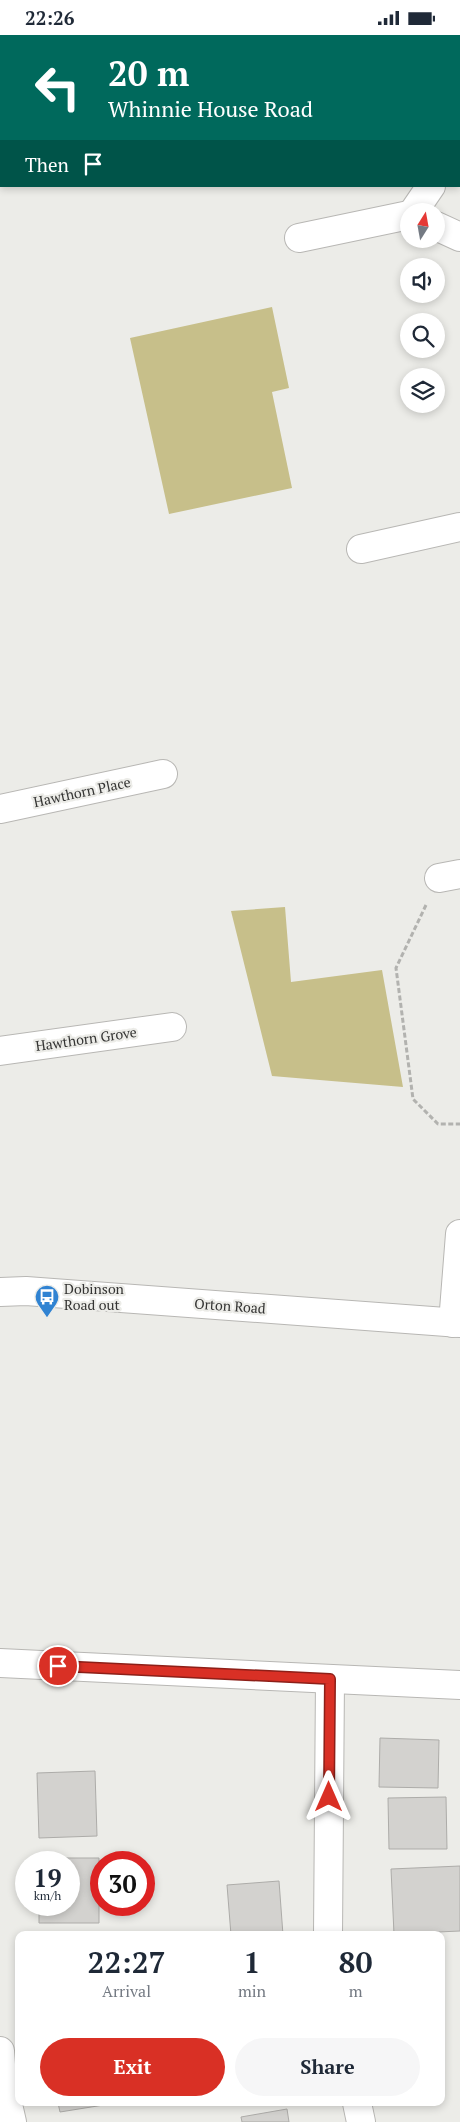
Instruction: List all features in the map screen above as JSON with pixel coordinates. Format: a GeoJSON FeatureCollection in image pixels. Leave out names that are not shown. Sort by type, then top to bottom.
{"type":"FeatureCollection","features":[{"type":"Feature","properties":{"kind":"street"},"geometry":{"type":"LineString","coordinates":[[419,203],[430,187]]}},
{"type":"Feature","properties":{"kind":"street"},"geometry":{"type":"LineString","coordinates":[[299,238],[400,217]]}},
{"type":"Feature","properties":{"kind":"street"},"geometry":{"type":"LineString","coordinates":[[445,230],[460,237]]}},
{"type":"Feature","properties":{"kind":"street"},"geometry":{"type":"LineString","coordinates":[[361,549],[460,527]]}},
{"type":"Feature","properties":{"kind":"street","name":"Hawthorn Place"},"geometry":{"type":"LineString","coordinates":[[0,809],[163,774]]}},
{"type":"Feature","properties":{"kind":"street","name":"Hawthorn Grove"},"geometry":{"type":"LineString","coordinates":[[0,1051],[172,1027]]}},
{"type":"Feature","properties":{"kind":"street"},"geometry":{"type":"LineString","coordinates":[[456,1323],[460,1234]]}},
{"type":"Feature","properties":{"kind":"street","name":"Orton Road"},"geometry":{"type":"LineString","coordinates":[[0,1292],[26,1291],[456,1323]]}},
{"type":"Feature","properties":{"kind":"street"},"geometry":{"type":"LineString","coordinates":[[0,1663],[460,1685]]}},
{"type":"Feature","properties":{"kind":"street"},"geometry":{"type":"LineString","coordinates":[[328,1931],[330,1679]]}},
{"type":"Feature","properties":{"kind":"street"},"geometry":{"type":"LineString","coordinates":[[0,2051],[2,2077],[12,2122]]}},
{"type":"Feature","properties":{"kind":"street"},"geometry":{"type":"LineString","coordinates":[[358,2106],[361,2122]]}},
{"type":"Feature","properties":{"kind":"path"},"geometry":{"type":"LineString","coordinates":[[450,876],[396,968],[413,1099],[438,1124],[460,1124]]}},
{"type":"Feature","properties":{"kind":"shaded area"},"geometry":{"type":"Polygon","coordinates":[[[272,307],[289,388],[272,392],[292,488],[169,514],[130,338],[272,307]]]}},
{"type":"Feature","properties":{"kind":"shaded area"},"geometry":{"type":"Polygon","coordinates":[[[285,907],[291,982],[382,970],[403,1087],[272,1076],[231,911],[285,907]]]}},
{"type":"Feature","properties":{"kind":"building"},"geometry":{"type":"Polygon","coordinates":[[[380,1738],[439,1740],[438,1788],[379,1787],[380,1738]]]}},
{"type":"Feature","properties":{"kind":"building"},"geometry":{"type":"Polygon","coordinates":[[[95,1771],[97,1836],[39,1838],[37,1773],[95,1771]]]}},
{"type":"Feature","properties":{"kind":"building"},"geometry":{"type":"Polygon","coordinates":[[[446,1797],[447,1849],[389,1849],[388,1798],[446,1797]]]}},
{"type":"Feature","properties":{"kind":"building"},"geometry":{"type":"Polygon","coordinates":[[[80,1858],[90,1858],[90,1916],[99,1916],[99,1923],[39,1923],[39,1916],[80,1916],[80,1858]]]}},
{"type":"Feature","properties":{"kind":"building"},"geometry":{"type":"Polygon","coordinates":[[[460,1866],[460,1931],[394,1931],[391,1869],[460,1866]]]}},
{"type":"Feature","properties":{"kind":"building"},"geometry":{"type":"Polygon","coordinates":[[[279,1881],[283,1931],[231,1931],[227,1885],[279,1881]]]}},
{"type":"Feature","properties":{"kind":"building"},"geometry":{"type":"Polygon","coordinates":[[[59,2106],[97,2106],[60,2112],[59,2106]]]}},
{"type":"Feature","properties":{"kind":"building"},"geometry":{"type":"Polygon","coordinates":[[[287,2109],[289,2122],[242,2122],[241,2117],[287,2109]]]}},
{"type":"Feature","properties":{"kind":"place","name":"Dobinson Road out"},"geometry":{"type":"Point","coordinates":[47,1318]}},
{"type":"Feature","properties":{"kind":"route"},"geometry":{"type":"LineString","coordinates":[[58,1666],[330,1679],[329,1797]]}}]}
